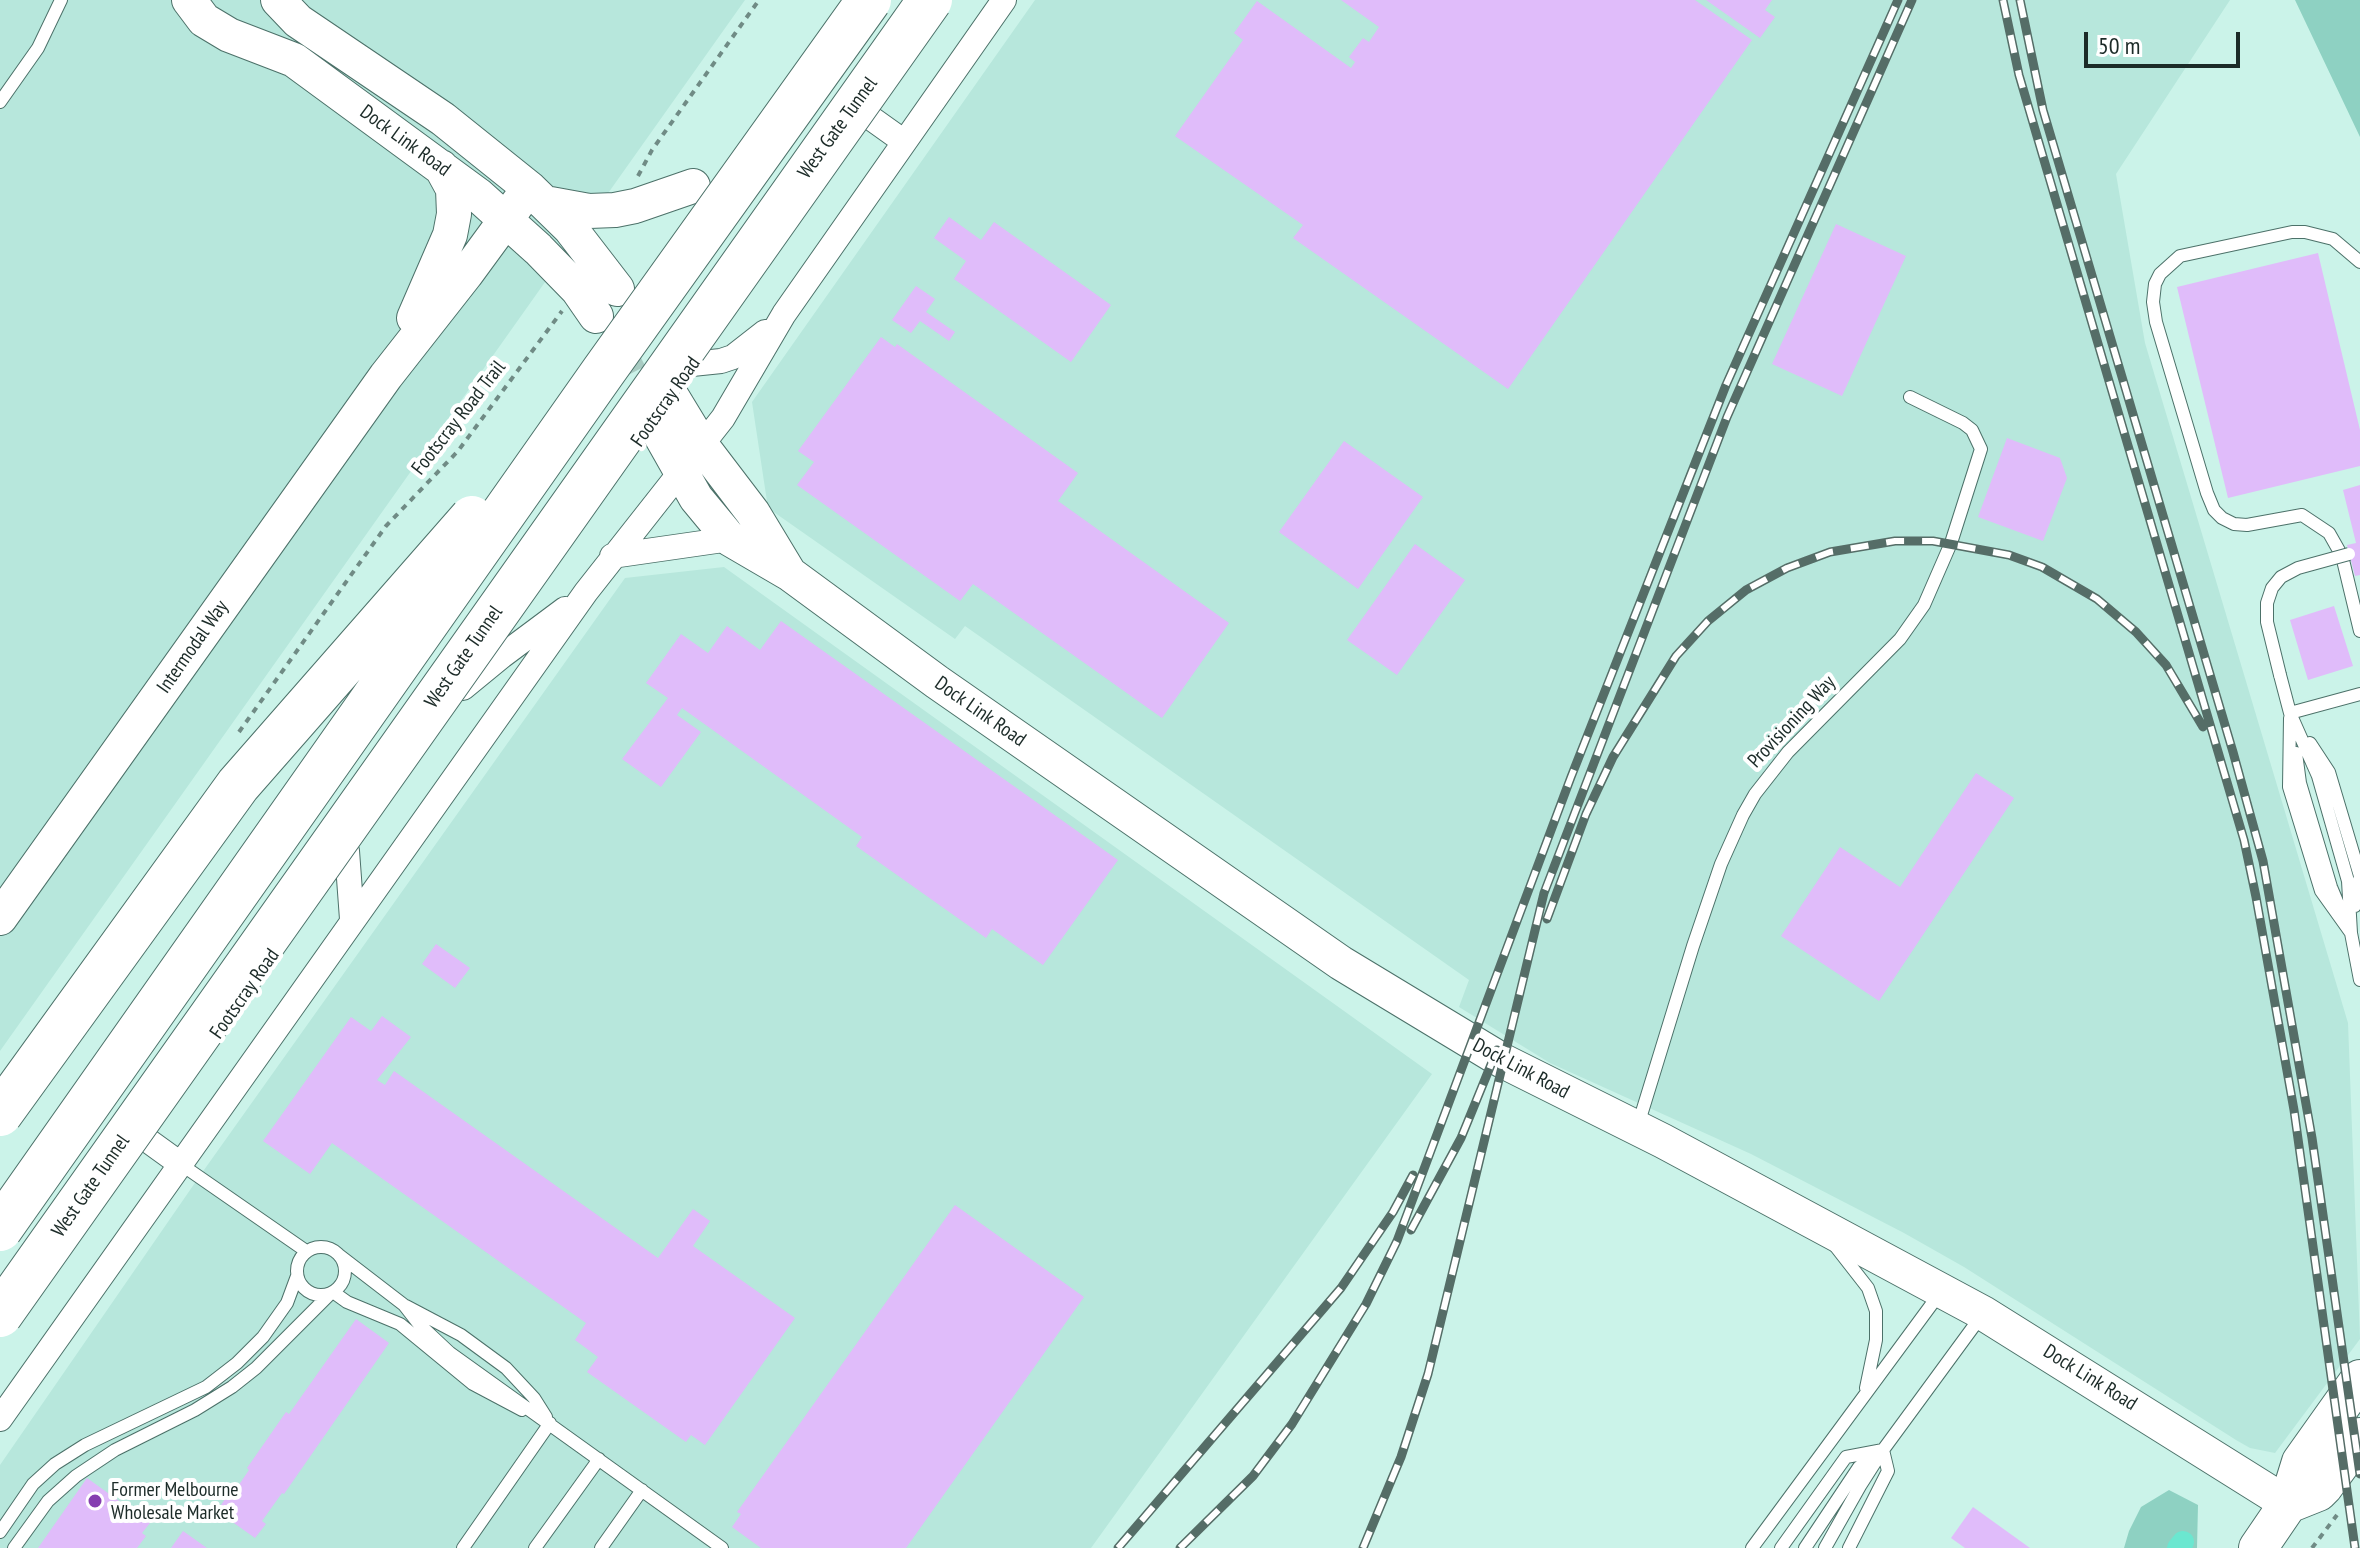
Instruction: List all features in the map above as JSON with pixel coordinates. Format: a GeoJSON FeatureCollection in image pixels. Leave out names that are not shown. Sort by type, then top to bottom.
{"type":"FeatureCollection","features":[{"type":"Feature","properties":{"kind":"highway"},"geometry":{"type":"LineString","coordinates":[[0,1229],[603,372],[869,0]]}},
{"type":"Feature","properties":{"kind":"highway","name":"West Gate Tunnel"},"geometry":{"type":"LineString","coordinates":[[0,1315],[930,0]]}},
{"type":"Feature","properties":{"kind":"highway"},"geometry":{"type":"LineString","coordinates":[[0,1114],[238,785],[369,633],[603,372]]}},
{"type":"Feature","properties":{"kind":"main road","name":"Footscray Road"},"geometry":{"type":"LineString","coordinates":[[0,1339],[952,0]]}},
{"type":"Feature","properties":{"kind":"main road"},"geometry":{"type":"LineString","coordinates":[[2258,1548],[2288,1504],[2301,1462],[2360,1379]]}},
{"type":"Feature","properties":{"kind":"main road"},"geometry":{"type":"LineString","coordinates":[[2288,1504],[2318,1492],[2360,1437]]}},
{"type":"Feature","properties":{"kind":"street","name":"Dock Link Road"},"geometry":{"type":"LineString","coordinates":[[189,0],[204,20],[229,35],[294,60],[441,167],[506,219],[578,290],[596,316]]}},
{"type":"Feature","properties":{"kind":"street","name":"Dock Link Road"},"geometry":{"type":"LineString","coordinates":[[278,0],[298,21],[443,119],[537,195],[576,236],[617,289]]}},
{"type":"Feature","properties":{"kind":"street","name":"Footscray Road"},"geometry":{"type":"LineString","coordinates":[[0,1419],[612,556],[723,418],[784,314],[1004,0]]}},
{"type":"Feature","properties":{"kind":"street"},"geometry":{"type":"LineString","coordinates":[[868,116],[903,141]]}},
{"type":"Feature","properties":{"kind":"street","name":"Intermodal Way"},"geometry":{"type":"LineString","coordinates":[[386,376],[425,296],[450,235],[454,199],[441,167]]}},
{"type":"Feature","properties":{"kind":"street"},"geometry":{"type":"LineString","coordinates":[[537,195],[589,211],[615,210],[693,186]]}},
{"type":"Feature","properties":{"kind":"street","name":"Intermodal Way"},"geometry":{"type":"LineString","coordinates":[[0,918],[386,376],[506,219],[537,195]]}},
{"type":"Feature","properties":{"kind":"street"},"geometry":{"type":"LineString","coordinates":[[671,393],[751,345],[784,314]]}},
{"type":"Feature","properties":{"kind":"street","name":"Dock Link Road"},"geometry":{"type":"LineString","coordinates":[[671,393],[702,446],[753,513],[790,574]]}},
{"type":"Feature","properties":{"kind":"street","name":"Dock Link Road"},"geometry":{"type":"LineString","coordinates":[[671,393],[679,472],[730,539],[790,574],[937,682],[1341,963],[1472,1043],[1816,1222],[1983,1313],[2288,1504]]}},
{"type":"Feature","properties":{"kind":"street"},"geometry":{"type":"LineString","coordinates":[[612,556],[730,539]]}},
{"type":"Feature","properties":{"kind":"street","name":"Footscray Road"},"geometry":{"type":"LineString","coordinates":[[463,688],[586,592]]}},
{"type":"Feature","properties":{"kind":"street"},"geometry":{"type":"LineString","coordinates":[[347,851],[352,919]]}},
{"type":"Feature","properties":{"kind":"street"},"geometry":{"type":"LineString","coordinates":[[143,1137],[179,1163]]}},
{"type":"Feature","properties":{"kind":"lane"},"geometry":{"type":"LineString","coordinates":[[0,102],[38,48],[61,0]]}},
{"type":"Feature","properties":{"kind":"lane"},"geometry":{"type":"LineString","coordinates":[[2360,262],[2333,239],[2292,232],[2180,256],[2160,274],[2155,284],[2153,302],[2189,435],[2214,510],[2234,524],[2247,525],[2302,515],[2329,533],[2342,556],[2360,631]]}},
{"type":"Feature","properties":{"kind":"lane","name":"Provisioning Way"},"geometry":{"type":"LineString","coordinates":[[1637,1128],[1721,864],[1743,815],[1755,794],[1788,752],[1900,639],[1924,605],[1951,543],[1981,449],[1972,430],[1963,423],[1910,397]]}},
{"type":"Feature","properties":{"kind":"lane"},"geometry":{"type":"LineString","coordinates":[[2349,554],[2298,568],[2281,577],[2272,588],[2267,603],[2267,622],[2290,713],[2300,783],[2331,887],[2351,933]]}},
{"type":"Feature","properties":{"kind":"lane"},"geometry":{"type":"LineString","coordinates":[[2290,713],[2360,694]]}},
{"type":"Feature","properties":{"kind":"lane"},"geometry":{"type":"LineString","coordinates":[[2290,713],[2318,776],[2348,881],[2351,933],[2360,980]]}},
{"type":"Feature","properties":{"kind":"lane"},"geometry":{"type":"LineString","coordinates":[[2290,713],[2289,787],[2321,891],[2351,933]]}},
{"type":"Feature","properties":{"kind":"lane"},"geometry":{"type":"LineString","coordinates":[[2290,713],[2329,772],[2360,876],[2351,933]]}},
{"type":"Feature","properties":{"kind":"lane"},"geometry":{"type":"LineString","coordinates":[[179,1163],[306,1251]]}},
{"type":"Feature","properties":{"kind":"lane"},"geometry":{"type":"LineString","coordinates":[[1816,1222],[1868,1288],[1876,1311],[1876,1340],[1866,1391]]}},
{"type":"Feature","properties":{"kind":"lane"},"geometry":{"type":"LineString","coordinates":[[0,1532],[33,1484],[55,1464],[85,1445],[206,1387],[237,1363],[263,1337],[287,1303],[297,1276],[298,1262],[306,1251],[319,1246],[333,1250],[404,1305],[461,1335],[506,1368],[534,1398],[550,1423]]}},
{"type":"Feature","properties":{"kind":"lane"},"geometry":{"type":"LineString","coordinates":[[14,1548],[48,1501],[76,1476],[115,1450],[195,1410],[256,1368],[345,1276],[339,1255]]}},
{"type":"Feature","properties":{"kind":"lane"},"geometry":{"type":"LineString","coordinates":[[297,1276],[310,1293],[324,1295],[332,1292]]}},
{"type":"Feature","properties":{"kind":"lane"},"geometry":{"type":"LineString","coordinates":[[1752,1548],[1942,1290]]}},
{"type":"Feature","properties":{"kind":"lane"},"geometry":{"type":"LineString","coordinates":[[332,1292],[347,1302],[400,1324],[473,1384],[550,1423]]}},
{"type":"Feature","properties":{"kind":"lane"},"geometry":{"type":"LineString","coordinates":[[404,1305],[450,1353],[722,1548]]}},
{"type":"Feature","properties":{"kind":"lane"},"geometry":{"type":"LineString","coordinates":[[1825,1548],[1883,1450],[1983,1313]]}},
{"type":"Feature","properties":{"kind":"lane"},"geometry":{"type":"LineString","coordinates":[[463,1548],[550,1423]]}},
{"type":"Feature","properties":{"kind":"lane"},"geometry":{"type":"LineString","coordinates":[[1781,1548],[1846,1457],[1883,1450]]}},
{"type":"Feature","properties":{"kind":"lane"},"geometry":{"type":"LineString","coordinates":[[1805,1548],[1859,1467],[1883,1450]]}},
{"type":"Feature","properties":{"kind":"lane"},"geometry":{"type":"LineString","coordinates":[[1849,1548],[1888,1471],[1883,1450]]}},
{"type":"Feature","properties":{"kind":"lane"},"geometry":{"type":"LineString","coordinates":[[535,1548],[599,1459]]}},
{"type":"Feature","properties":{"kind":"lane"},"geometry":{"type":"LineString","coordinates":[[601,1548],[642,1490]]}},
{"type":"Feature","properties":{"kind":"path","name":"Footscray Road Trail"},"geometry":{"type":"LineString","coordinates":[[400,511],[458,451],[539,340]]}},
{"type":"Feature","properties":{"kind":"shaded area"},"geometry":{"type":"Polygon","coordinates":[[[0,0],[745,0],[0,1051],[0,0]]]}},
{"type":"Feature","properties":{"kind":"shaded area"},"geometry":{"type":"Polygon","coordinates":[[[1035,0],[2230,0],[2116,174],[2145,343],[2348,1023],[2360,1339],[2275,1453],[2250,1448],[2236,1440],[1964,1267],[1904,1233],[1751,1154],[1550,1063],[1459,1007],[1469,980],[965,626],[955,639],[768,508],[752,402],[1035,0]]]}},
{"type":"Feature","properties":{"kind":"shaded area"},"geometry":{"type":"Polygon","coordinates":[[[724,567],[1432,1074],[1091,1548],[0,1548],[0,1465],[199,1177],[625,578],[724,567]]]}},
{"type":"Feature","properties":{"kind":"green space"},"geometry":{"type":"Polygon","coordinates":[[[2295,0],[2360,0],[2360,137],[2295,0]]]}},
{"type":"Feature","properties":{"kind":"green space"},"geometry":{"type":"Polygon","coordinates":[[[2169,1490],[2198,1505],[2197,1548],[2124,1548],[2141,1507],[2169,1490]]]}},
{"type":"Feature","properties":{"kind":"building"},"geometry":{"type":"Polygon","coordinates":[[[1341,0],[1695,0],[1752,40],[1508,389],[1293,238],[1303,225],[1175,136],[1243,40],[1234,33],[1257,1],[1351,68],[1355,62],[1349,57],[1363,38],[1369,42],[1379,27],[1341,0]]]}},
{"type":"Feature","properties":{"kind":"building"},"geometry":{"type":"Polygon","coordinates":[[[1706,0],[1772,0],[1765,10],[1775,17],[1760,38],[1706,0]]]}},
{"type":"Feature","properties":{"kind":"building"},"geometry":{"type":"Polygon","coordinates":[[[949,217],[981,240],[994,222],[1111,305],[1071,362],[954,279],[966,261],[934,238],[949,217]]]}},
{"type":"Feature","properties":{"kind":"building"},"geometry":{"type":"Polygon","coordinates":[[[1836,224],[1906,256],[1842,396],[1772,364],[1836,224]]]}},
{"type":"Feature","properties":{"kind":"building"},"geometry":{"type":"Polygon","coordinates":[[[2318,253],[2360,430],[2360,466],[2228,498],[2177,287],[2318,253]]]}},
{"type":"Feature","properties":{"kind":"building"},"geometry":{"type":"Polygon","coordinates":[[[916,286],[935,299],[926,312],[955,332],[949,341],[920,321],[911,333],[892,320],[916,286]]]}},
{"type":"Feature","properties":{"kind":"building"},"geometry":{"type":"Polygon","coordinates":[[[881,337],[895,347],[897,344],[1078,473],[1058,501],[1229,623],[1162,718],[973,584],[960,601],[797,485],[814,462],[798,451],[881,337]]]}},
{"type":"Feature","properties":{"kind":"building"},"geometry":{"type":"Polygon","coordinates":[[[2007,438],[2060,458],[2067,478],[2043,541],[1978,517],[2007,438]]]}},
{"type":"Feature","properties":{"kind":"building"},"geometry":{"type":"Polygon","coordinates":[[[1344,441],[1423,497],[1358,589],[1279,532],[1344,441]]]}},
{"type":"Feature","properties":{"kind":"building"},"geometry":{"type":"Polygon","coordinates":[[[2360,485],[2360,575],[2355,576],[2347,545],[2356,543],[2343,490],[2360,485]]]}},
{"type":"Feature","properties":{"kind":"building"},"geometry":{"type":"Polygon","coordinates":[[[1415,544],[1465,580],[1397,675],[1347,640],[1415,544]]]}},
{"type":"Feature","properties":{"kind":"building"},"geometry":{"type":"Polygon","coordinates":[[[2334,606],[2353,666],[2308,680],[2290,620],[2334,606]]]}},
{"type":"Feature","properties":{"kind":"building"},"geometry":{"type":"Polygon","coordinates":[[[781,621],[1118,860],[1043,965],[992,929],[986,938],[856,846],[862,837],[682,708],[677,715],[701,732],[661,787],[622,759],[668,698],[646,683],[681,634],[708,653],[727,626],[760,650],[781,621]]]}},
{"type":"Feature","properties":{"kind":"building"},"geometry":{"type":"Polygon","coordinates":[[[1976,773],[2014,798],[1879,1001],[1781,936],[1840,847],[1900,887],[1976,773]]]}},
{"type":"Feature","properties":{"kind":"building"},"geometry":{"type":"Polygon","coordinates":[[[436,944],[470,968],[455,988],[422,964],[436,944]]]}},
{"type":"Feature","properties":{"kind":"building"},"geometry":{"type":"Polygon","coordinates":[[[382,1016],[411,1037],[377,1080],[385,1085],[394,1071],[658,1258],[693,1209],[710,1221],[693,1246],[795,1318],[705,1445],[691,1435],[686,1442],[587,1372],[598,1357],[575,1340],[586,1323],[332,1143],[310,1174],[263,1141],[351,1017],[371,1031],[382,1016]]]}},
{"type":"Feature","properties":{"kind":"building"},"geometry":{"type":"Polygon","coordinates":[[[955,1205],[1084,1297],[906,1548],[761,1548],[732,1527],[741,1514],[737,1512],[955,1205]]]}},
{"type":"Feature","properties":{"kind":"building"},"geometry":{"type":"Polygon","coordinates":[[[356,1319],[389,1343],[262,1521],[266,1524],[255,1538],[217,1511],[227,1496],[230,1498],[286,1412],[289,1414],[356,1319]]]}},
{"type":"Feature","properties":{"kind":"building","name":"Former Melbourne Wholesale Market"},"geometry":{"type":"Polygon","coordinates":[[[87,1478],[150,1523],[142,1533],[146,1536],[137,1548],[38,1548],[87,1478]]]}},
{"type":"Feature","properties":{"kind":"building"},"geometry":{"type":"Polygon","coordinates":[[[1973,1507],[2030,1548],[1965,1548],[1951,1538],[1973,1507]]]}},
{"type":"Feature","properties":{"kind":"building"},"geometry":{"type":"Polygon","coordinates":[[[183,1531],[207,1548],[171,1548],[183,1531]]]}},
{"type":"Feature","properties":{"kind":"waterway"},"geometry":{"type":"LineString","coordinates":[[2178,1548],[2183,1542]]}},
{"type":"Feature","properties":{"kind":"tunnel"},"geometry":{"type":"LineString","coordinates":[[611,341],[652,421]]}},
{"type":"Feature","properties":{"kind":"railway"},"geometry":{"type":"LineString","coordinates":[[1180,1548],[1253,1476],[1292,1424],[1366,1304],[1397,1241],[1571,777],[1726,385],[1898,0]]}},
{"type":"Feature","properties":{"kind":"railway"},"geometry":{"type":"LineString","coordinates":[[1363,1548],[1401,1457],[1428,1374],[1544,893],[1727,417],[1912,0]]}},
{"type":"Feature","properties":{"kind":"railway"},"geometry":{"type":"LineString","coordinates":[[2003,0],[2019,75],[2244,840],[2294,1110],[2355,1548]]}},
{"type":"Feature","properties":{"kind":"railway"},"geometry":{"type":"LineString","coordinates":[[2020,0],[2043,110],[2263,861],[2312,1138],[2360,1474]]}},
{"type":"Feature","properties":{"kind":"railway"},"geometry":{"type":"LineString","coordinates":[[1547,919],[1586,814],[1613,757],[1676,656],[1708,621],[1746,590],[1787,568],[1830,552],[1895,541],[1933,541],[2009,555],[2042,567],[2097,599],[2136,632],[2166,665],[2203,727]]}},
{"type":"Feature","properties":{"kind":"railway"},"geometry":{"type":"LineString","coordinates":[[1411,1230],[1461,1138],[1497,1050]]}},
{"type":"Feature","properties":{"kind":"railway"},"geometry":{"type":"LineString","coordinates":[[1118,1548],[1341,1288],[1393,1212],[1413,1175]]}},
{"type":"Feature","properties":{"kind":"place","name":"Former Melbourne Wholesale Market"},"geometry":{"type":"Point","coordinates":[95,1501]}}]}
